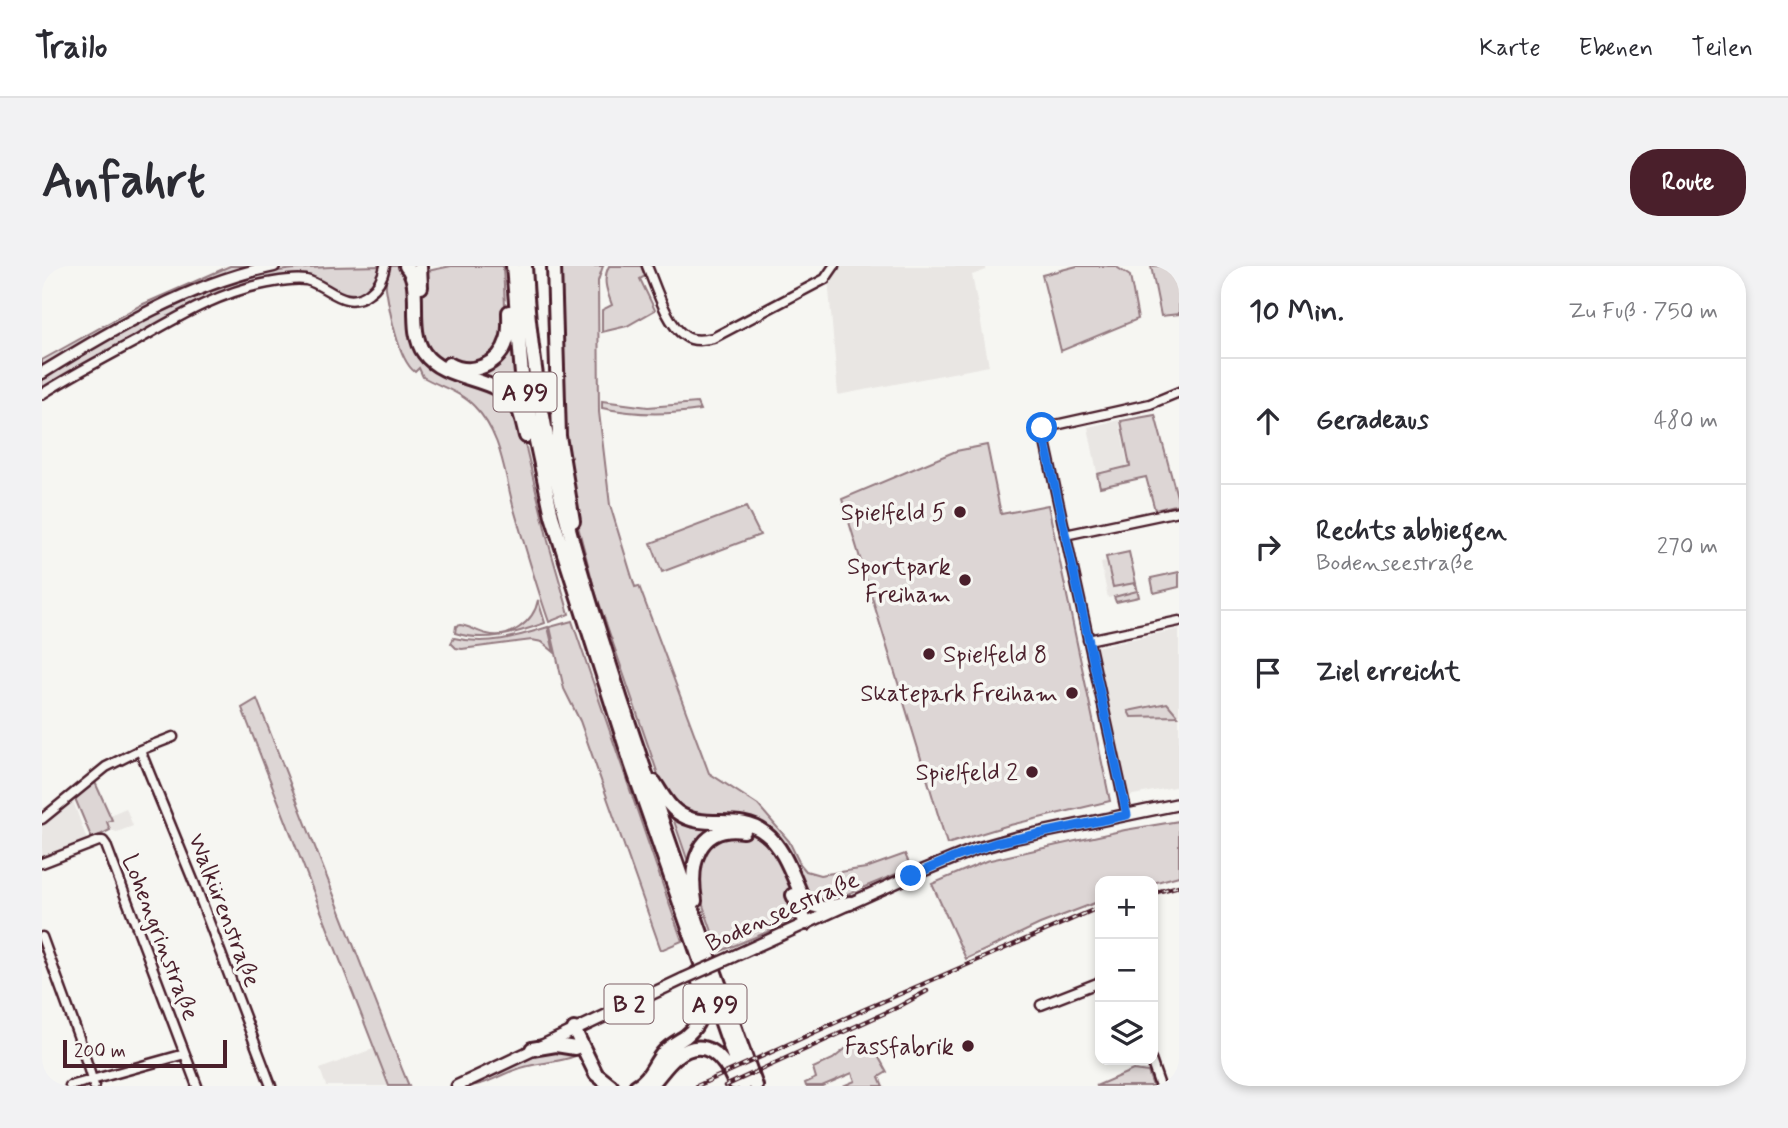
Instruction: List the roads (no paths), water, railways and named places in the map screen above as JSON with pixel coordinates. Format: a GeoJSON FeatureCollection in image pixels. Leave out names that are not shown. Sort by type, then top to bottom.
{"type":"FeatureCollection","features":[{"type":"Feature","properties":{"kind":"highway"},"geometry":{"type":"LineString","coordinates":[[428,266],[421,288],[421,318],[430,350],[439,359],[454,367],[473,369],[484,367],[500,355],[507,340],[511,266]]}},
{"type":"Feature","properties":{"kind":"highway","name":"A 99"},"geometry":{"type":"LineString","coordinates":[[511,266],[522,375],[552,516],[631,763],[744,1086]]}},
{"type":"Feature","properties":{"kind":"highway","name":"A 99"},"geometry":{"type":"LineString","coordinates":[[524,266],[540,410],[553,472],[581,576],[699,931],[756,1086]]}},
{"type":"Feature","properties":{"kind":"highway"},"geometry":{"type":"LineString","coordinates":[[554,266],[559,436],[581,576]]}},
{"type":"Feature","properties":{"kind":"highway"},"geometry":{"type":"LineString","coordinates":[[413,268],[421,288]]}},
{"type":"Feature","properties":{"kind":"highway"},"geometry":{"type":"LineString","coordinates":[[413,268],[415,329],[425,354],[444,370],[498,390],[514,404],[524,427],[539,485],[552,516]]}},
{"type":"Feature","properties":{"kind":"highway"},"geometry":{"type":"LineString","coordinates":[[641,761],[674,811],[686,818],[701,822],[738,822],[764,832],[781,853],[794,889]]}},
{"type":"Feature","properties":{"kind":"highway"},"geometry":{"type":"LineString","coordinates":[[699,931],[692,867],[706,841],[718,834],[738,830],[747,831],[765,842],[774,853],[802,903],[809,922]]}},
{"type":"Feature","properties":{"kind":"highway"},"geometry":{"type":"LineString","coordinates":[[802,903],[823,908],[850,903]]}},
{"type":"Feature","properties":{"kind":"highway"},"geometry":{"type":"LineString","coordinates":[[636,1086],[648,1076],[664,1052],[695,1027],[702,1016],[703,999],[686,921]]}},
{"type":"Feature","properties":{"kind":"highway"},"geometry":{"type":"LineString","coordinates":[[571,1030],[597,1086]]}},
{"type":"Feature","properties":{"kind":"highway"},"geometry":{"type":"LineString","coordinates":[[532,1049],[556,1045],[579,1047]]}},
{"type":"Feature","properties":{"kind":"highway"},"geometry":{"type":"LineString","coordinates":[[649,1086],[678,1055],[700,1049],[710,1051],[721,1058],[737,1086]]}},
{"type":"Feature","properties":{"kind":"highway"},"geometry":{"type":"LineString","coordinates":[[585,1061],[611,1086]]}},
{"type":"Feature","properties":{"kind":"main road"},"geometry":{"type":"LineString","coordinates":[[42,373],[105,336],[180,298],[219,282],[274,266]]}},
{"type":"Feature","properties":{"kind":"main road","name":"Bodenseestraße"},"geometry":{"type":"LineString","coordinates":[[457,1086],[571,1030],[850,903],[976,849],[1015,838],[1179,804]]}},
{"type":"Feature","properties":{"kind":"street"},"geometry":{"type":"LineString","coordinates":[[42,394],[189,311],[241,289],[303,280],[336,296],[354,300],[372,291],[380,283],[385,266]]}},
{"type":"Feature","properties":{"kind":"street"},"geometry":{"type":"LineString","coordinates":[[647,266],[672,323],[684,336],[693,340],[713,338],[825,279],[834,266]]}},
{"type":"Feature","properties":{"kind":"street"},"geometry":{"type":"LineString","coordinates":[[1127,815],[1042,428],[1146,405],[1179,392]]}},
{"type":"Feature","properties":{"kind":"street"},"geometry":{"type":"LineString","coordinates":[[1065,535],[1179,511]]}},
{"type":"Feature","properties":{"kind":"street"},"geometry":{"type":"LineString","coordinates":[[1088,640],[1179,621]]}},
{"type":"Feature","properties":{"kind":"street"},"geometry":{"type":"LineString","coordinates":[[42,819],[101,770],[173,737]]}},
{"type":"Feature","properties":{"kind":"street","name":"Walkürenstraße"},"geometry":{"type":"LineString","coordinates":[[140,750],[195,885],[271,1086]]}},
{"type":"Feature","properties":{"kind":"street","name":"Lohengrinstraße"},"geometry":{"type":"LineString","coordinates":[[42,863],[103,841],[197,1086]]}},
{"type":"Feature","properties":{"kind":"street"},"geometry":{"type":"LineString","coordinates":[[42,937],[93,1083]]}},
{"type":"Feature","properties":{"kind":"street"},"geometry":{"type":"LineString","coordinates":[[1041,1005],[1095,984]]}},
{"type":"Feature","properties":{"kind":"street"},"geometry":{"type":"LineString","coordinates":[[70,1086],[93,1083],[185,1054]]}},
{"type":"Feature","properties":{"kind":"street"},"geometry":{"type":"LineString","coordinates":[[1153,1065],[1160,1086]]}},
{"type":"Feature","properties":{"kind":"railway"},"geometry":{"type":"LineString","coordinates":[[1158,892],[1179,886]]}},
{"type":"Feature","properties":{"kind":"railway"},"geometry":{"type":"LineString","coordinates":[[697,1086],[1095,909]]}},
{"type":"Feature","properties":{"kind":"railway"},"geometry":{"type":"LineString","coordinates":[[725,1086],[898,1007],[927,991]]}},
{"type":"Feature","properties":{"kind":"place","name":"Spielfeld 5"},"geometry":{"type":"Point","coordinates":[960,512]}},
{"type":"Feature","properties":{"kind":"place","name":"Sportpark Freiham"},"geometry":{"type":"Point","coordinates":[965,580]}},
{"type":"Feature","properties":{"kind":"place","name":"Spielfeld 8"},"geometry":{"type":"Point","coordinates":[929,654]}},
{"type":"Feature","properties":{"kind":"place","name":"Skatepark Freiham"},"geometry":{"type":"Point","coordinates":[1072,693]}},
{"type":"Feature","properties":{"kind":"place","name":"Spielfeld 2"},"geometry":{"type":"Point","coordinates":[1032,772]}},
{"type":"Feature","properties":{"kind":"place","name":"Fassfabrik"},"geometry":{"type":"Point","coordinates":[968,1046]}}]}
